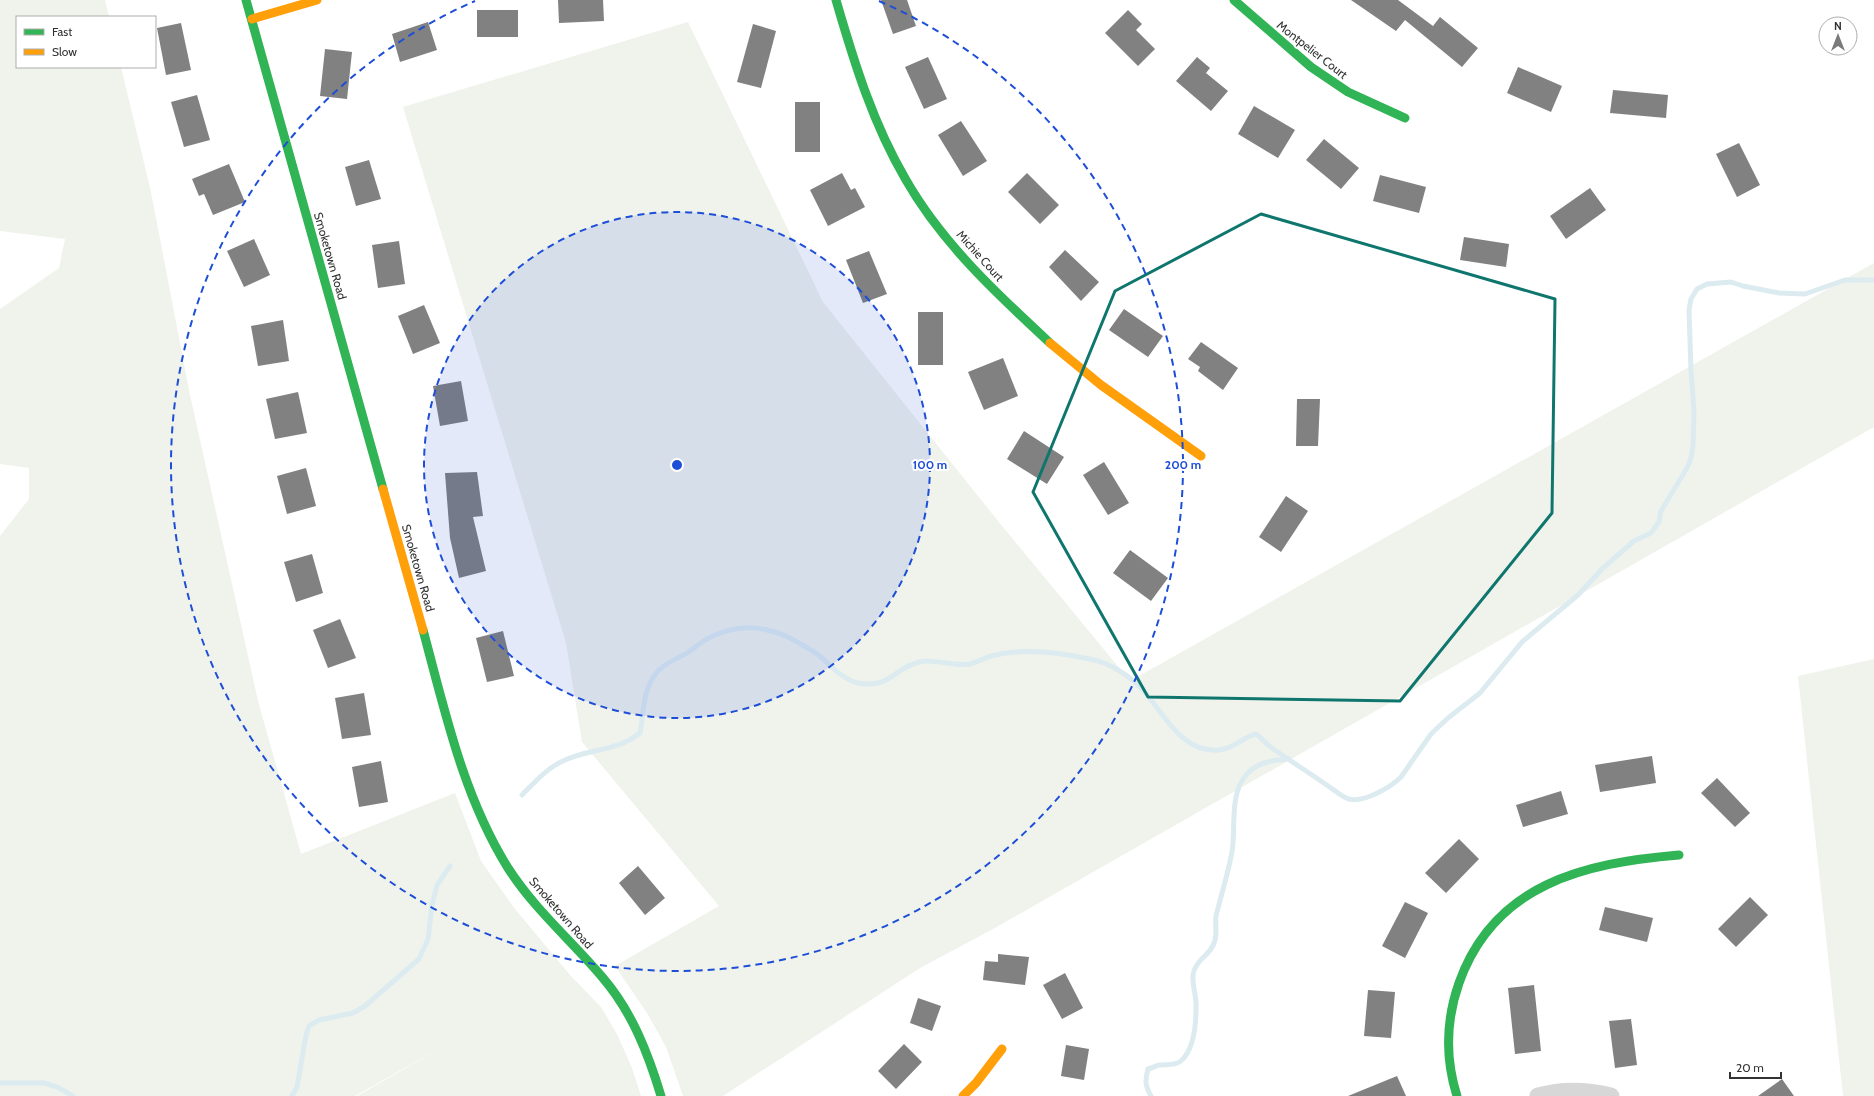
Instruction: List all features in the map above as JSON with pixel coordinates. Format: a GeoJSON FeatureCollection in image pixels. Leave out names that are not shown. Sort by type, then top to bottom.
{"type":"FeatureCollection","features":[{"type":"Feature","properties":{"kind":"street","name":"Smoketown Road"},"geometry":{"type":"LineString","coordinates":[[246,0],[461,767],[475,805],[489,835],[509,870],[528,896],[603,978],[624,1006],[641,1037],[652,1062],[661,1096]]}},
{"type":"Feature","properties":{"kind":"street"},"geometry":{"type":"LineString","coordinates":[[252,19],[317,0]]}},
{"type":"Feature","properties":{"kind":"street","name":"Michie Court"},"geometry":{"type":"LineString","coordinates":[[836,0],[873,114],[898,165],[917,197],[945,235],[974,270],[1021,316],[1070,360],[1122,401],[1201,456]]}},
{"type":"Feature","properties":{"kind":"street","name":"Montpelier Court"},"geometry":{"type":"LineString","coordinates":[[1234,0],[1311,67],[1348,92],[1405,118]]}},
{"type":"Feature","properties":{"kind":"street"},"geometry":{"type":"LineString","coordinates":[[1457,1096],[1449,1063],[1447,1043],[1449,1019],[1458,980],[1468,956],[1481,935],[1498,916],[1518,899],[1542,887],[1577,873],[1612,863],[1656,856],[1679,855]]}},
{"type":"Feature","properties":{"kind":"street"},"geometry":{"type":"LineString","coordinates":[[963,1096],[976,1083],[1002,1049]]}},
{"type":"Feature","properties":{"kind":"street"},"geometry":{"type":"LineString","coordinates":[[1538,1096],[1572,1090],[1595,1092],[1612,1096]]}},
{"type":"Feature","properties":{"kind":"highlighted area"},"geometry":{"type":"Polygon","coordinates":[[[1261,214],[1555,299],[1552,513],[1400,701],[1148,697],[1033,492],[1115,291],[1261,214]]]}},
{"type":"Feature","properties":{"kind":"shaded area"},"geometry":{"type":"Polygon","coordinates":[[[0,0],[105,0],[109,16],[16,16],[16,68],[121,68],[151,192],[190,395],[258,701],[301,854],[455,793],[481,861],[515,909],[570,975],[601,1007],[617,1034],[632,1068],[641,1096],[357,1096],[451,1042],[355,1096],[0,1096],[0,536],[29,499],[29,468],[0,464],[0,309],[59,268],[65,239],[0,231],[0,0]]]}},
{"type":"Feature","properties":{"kind":"shaded area"},"geometry":{"type":"Polygon","coordinates":[[[688,22],[823,302],[998,521],[1130,681],[1874,263],[1874,427],[993,929],[920,968],[723,1096],[683,1096],[666,1047],[647,1013],[615,966],[719,906],[582,742],[566,643],[403,107],[688,22]]]}},
{"type":"Feature","properties":{"kind":"shaded area"},"geometry":{"type":"Polygon","coordinates":[[[1874,659],[1874,1096],[1843,1096],[1798,676],[1874,659]]]}},
{"type":"Feature","properties":{"kind":"building"},"geometry":{"type":"Polygon","coordinates":[[[558,0],[603,0],[604,21],[559,23],[558,0]]]}},
{"type":"Feature","properties":{"kind":"building"},"geometry":{"type":"Polygon","coordinates":[[[881,0],[907,0],[916,26],[893,34],[881,0]]]}},
{"type":"Feature","properties":{"kind":"building"},"geometry":{"type":"Polygon","coordinates":[[[1351,0],[1398,0],[1433,26],[1440,17],[1478,48],[1462,67],[1405,20],[1396,31],[1351,0]]]}},
{"type":"Feature","properties":{"kind":"building"},"geometry":{"type":"Polygon","coordinates":[[[477,10],[518,10],[518,37],[477,37],[477,10]]]}},
{"type":"Feature","properties":{"kind":"building"},"geometry":{"type":"Polygon","coordinates":[[[1128,10],[1142,24],[1136,30],[1155,49],[1138,66],[1105,33],[1128,10]]]}},
{"type":"Feature","properties":{"kind":"building"},"geometry":{"type":"Polygon","coordinates":[[[428,22],[437,50],[400,62],[392,34],[428,22]]]}},
{"type":"Feature","properties":{"kind":"building"},"geometry":{"type":"Polygon","coordinates":[[[181,23],[191,70],[166,75],[157,28],[181,23]]]}},
{"type":"Feature","properties":{"kind":"building"},"geometry":{"type":"Polygon","coordinates":[[[753,24],[776,31],[761,88],[737,82],[753,24]]]}},
{"type":"Feature","properties":{"kind":"building"},"geometry":{"type":"Polygon","coordinates":[[[325,49],[352,52],[347,99],[320,96],[325,49]]]}},
{"type":"Feature","properties":{"kind":"building"},"geometry":{"type":"Polygon","coordinates":[[[928,57],[947,99],[924,109],[905,67],[928,57]]]}},
{"type":"Feature","properties":{"kind":"building"},"geometry":{"type":"Polygon","coordinates":[[[1197,57],[1210,68],[1206,73],[1228,91],[1211,111],[1176,81],[1197,57]]]}},
{"type":"Feature","properties":{"kind":"building"},"geometry":{"type":"Polygon","coordinates":[[[1518,67],[1562,86],[1551,112],[1507,93],[1518,67]]]}},
{"type":"Feature","properties":{"kind":"building"},"geometry":{"type":"Polygon","coordinates":[[[1613,90],[1668,95],[1666,118],[1610,113],[1613,90]]]}},
{"type":"Feature","properties":{"kind":"building"},"geometry":{"type":"Polygon","coordinates":[[[197,95],[210,140],[184,147],[171,102],[197,95]]]}},
{"type":"Feature","properties":{"kind":"building"},"geometry":{"type":"Polygon","coordinates":[[[795,102],[820,102],[820,152],[795,152],[795,102]]]}},
{"type":"Feature","properties":{"kind":"building"},"geometry":{"type":"Polygon","coordinates":[[[1254,106],[1295,130],[1278,158],[1238,134],[1254,106]]]}},
{"type":"Feature","properties":{"kind":"building"},"geometry":{"type":"Polygon","coordinates":[[[961,121],[987,161],[963,176],[938,135],[961,121]]]}},
{"type":"Feature","properties":{"kind":"building"},"geometry":{"type":"Polygon","coordinates":[[[1324,139],[1359,168],[1341,189],[1306,160],[1324,139]]]}},
{"type":"Feature","properties":{"kind":"building"},"geometry":{"type":"Polygon","coordinates":[[[1739,143],[1760,185],[1737,197],[1716,154],[1739,143]]]}},
{"type":"Feature","properties":{"kind":"building"},"geometry":{"type":"Polygon","coordinates":[[[369,160],[381,199],[356,206],[345,167],[369,160]]]}},
{"type":"Feature","properties":{"kind":"building"},"geometry":{"type":"Polygon","coordinates":[[[229,164],[245,202],[213,215],[204,194],[199,196],[192,179],[229,164]]]}},
{"type":"Feature","properties":{"kind":"building"},"geometry":{"type":"Polygon","coordinates":[[[842,173],[851,190],[855,188],[865,207],[828,226],[810,190],[842,173]]]}},
{"type":"Feature","properties":{"kind":"building"},"geometry":{"type":"Polygon","coordinates":[[[1027,173],[1059,205],[1040,224],[1008,192],[1027,173]]]}},
{"type":"Feature","properties":{"kind":"building"},"geometry":{"type":"Polygon","coordinates":[[[1380,175],[1426,187],[1419,213],[1373,201],[1380,175]]]}},
{"type":"Feature","properties":{"kind":"building"},"geometry":{"type":"Polygon","coordinates":[[[1590,188],[1606,210],[1566,239],[1550,216],[1590,188]]]}},
{"type":"Feature","properties":{"kind":"building"},"geometry":{"type":"Polygon","coordinates":[[[1464,237],[1509,244],[1506,267],[1460,260],[1464,237]]]}},
{"type":"Feature","properties":{"kind":"building"},"geometry":{"type":"Polygon","coordinates":[[[254,239],[270,275],[244,287],[227,251],[254,239]]]}},
{"type":"Feature","properties":{"kind":"building"},"geometry":{"type":"Polygon","coordinates":[[[399,241],[405,284],[378,288],[372,245],[399,241]]]}},
{"type":"Feature","properties":{"kind":"building"},"geometry":{"type":"Polygon","coordinates":[[[1065,250],[1099,282],[1081,301],[1049,267],[1065,250]]]}},
{"type":"Feature","properties":{"kind":"building"},"geometry":{"type":"Polygon","coordinates":[[[869,251],[887,294],[863,303],[846,260],[869,251]]]}},
{"type":"Feature","properties":{"kind":"building"},"geometry":{"type":"Polygon","coordinates":[[[424,305],[440,343],[413,354],[398,316],[424,305]]]}},
{"type":"Feature","properties":{"kind":"building"},"geometry":{"type":"Polygon","coordinates":[[[1124,309],[1163,336],[1148,357],[1109,330],[1124,309]]]}},
{"type":"Feature","properties":{"kind":"building"},"geometry":{"type":"Polygon","coordinates":[[[918,312],[943,312],[943,365],[918,365],[918,312]]]}},
{"type":"Feature","properties":{"kind":"building"},"geometry":{"type":"Polygon","coordinates":[[[283,320],[289,361],[258,366],[251,326],[283,320]]]}},
{"type":"Feature","properties":{"kind":"building"},"geometry":{"type":"Polygon","coordinates":[[[1201,342],[1238,368],[1223,390],[1198,371],[1200,367],[1188,359],[1201,342]]]}},
{"type":"Feature","properties":{"kind":"building"},"geometry":{"type":"Polygon","coordinates":[[[1003,358],[1018,396],[984,410],[968,372],[1003,358]]]}},
{"type":"Feature","properties":{"kind":"building"},"geometry":{"type":"Polygon","coordinates":[[[461,381],[468,421],[440,426],[433,386],[461,381]]]}},
{"type":"Feature","properties":{"kind":"building"},"geometry":{"type":"Polygon","coordinates":[[[298,392],[307,433],[275,439],[266,399],[298,392]]]}},
{"type":"Feature","properties":{"kind":"building"},"geometry":{"type":"Polygon","coordinates":[[[1297,399],[1320,399],[1318,446],[1296,446],[1297,399]]]}},
{"type":"Feature","properties":{"kind":"building"},"geometry":{"type":"Polygon","coordinates":[[[1024,431],[1064,457],[1047,484],[1007,459],[1024,431]]]}},
{"type":"Feature","properties":{"kind":"building"},"geometry":{"type":"Polygon","coordinates":[[[1104,462],[1129,503],[1108,515],[1083,475],[1104,462]]]}},
{"type":"Feature","properties":{"kind":"building"},"geometry":{"type":"Polygon","coordinates":[[[306,468],[316,506],[287,514],[277,476],[306,468]]]}},
{"type":"Feature","properties":{"kind":"building"},"geometry":{"type":"Polygon","coordinates":[[[477,472],[483,516],[473,517],[486,571],[459,578],[450,538],[445,473],[477,472]]]}},
{"type":"Feature","properties":{"kind":"building"},"geometry":{"type":"Polygon","coordinates":[[[1286,496],[1308,511],[1281,552],[1259,537],[1286,496]]]}},
{"type":"Feature","properties":{"kind":"building"},"geometry":{"type":"Polygon","coordinates":[[[1130,550],[1168,578],[1151,601],[1113,573],[1130,550]]]}},
{"type":"Feature","properties":{"kind":"building"},"geometry":{"type":"Polygon","coordinates":[[[312,554],[323,593],[296,602],[284,562],[312,554]]]}},
{"type":"Feature","properties":{"kind":"building"},"geometry":{"type":"Polygon","coordinates":[[[340,619],[356,658],[328,668],[313,630],[340,619]]]}},
{"type":"Feature","properties":{"kind":"building"},"geometry":{"type":"Polygon","coordinates":[[[503,631],[514,676],[487,682],[476,638],[503,631]]]}},
{"type":"Feature","properties":{"kind":"building"},"geometry":{"type":"Polygon","coordinates":[[[364,693],[371,735],[342,739],[335,698],[364,693]]]}},
{"type":"Feature","properties":{"kind":"building"},"geometry":{"type":"Polygon","coordinates":[[[1652,756],[1656,783],[1600,792],[1595,765],[1652,756]]]}},
{"type":"Feature","properties":{"kind":"building"},"geometry":{"type":"Polygon","coordinates":[[[381,761],[388,802],[359,807],[352,767],[381,761]]]}},
{"type":"Feature","properties":{"kind":"building"},"geometry":{"type":"Polygon","coordinates":[[[1717,778],[1750,813],[1735,827],[1701,793],[1717,778]]]}},
{"type":"Feature","properties":{"kind":"building"},"geometry":{"type":"Polygon","coordinates":[[[1561,791],[1568,814],[1523,827],[1516,805],[1561,791]]]}},
{"type":"Feature","properties":{"kind":"building"},"geometry":{"type":"Polygon","coordinates":[[[1459,839],[1479,859],[1446,893],[1425,873],[1459,839]]]}},
{"type":"Feature","properties":{"kind":"building"},"geometry":{"type":"Polygon","coordinates":[[[638,866],[665,898],[645,915],[619,883],[638,866]]]}},
{"type":"Feature","properties":{"kind":"building"},"geometry":{"type":"Polygon","coordinates":[[[1750,897],[1768,915],[1736,947],[1718,929],[1750,897]]]}},
{"type":"Feature","properties":{"kind":"building"},"geometry":{"type":"Polygon","coordinates":[[[1405,902],[1428,913],[1405,958],[1382,946],[1405,902]]]}},
{"type":"Feature","properties":{"kind":"building"},"geometry":{"type":"Polygon","coordinates":[[[1605,907],[1653,918],[1647,942],[1599,930],[1605,907]]]}},
{"type":"Feature","properties":{"kind":"building"},"geometry":{"type":"Polygon","coordinates":[[[998,954],[1029,957],[1025,985],[983,980],[985,961],[998,962],[998,954]]]}},
{"type":"Feature","properties":{"kind":"building"},"geometry":{"type":"Polygon","coordinates":[[[1065,973],[1083,1008],[1062,1019],[1043,985],[1065,973]]]}},
{"type":"Feature","properties":{"kind":"building"},"geometry":{"type":"Polygon","coordinates":[[[1534,985],[1541,1051],[1515,1054],[1508,988],[1534,985]]]}},
{"type":"Feature","properties":{"kind":"building"},"geometry":{"type":"Polygon","coordinates":[[[1368,990],[1395,992],[1391,1038],[1364,1036],[1368,990]]]}},
{"type":"Feature","properties":{"kind":"building"},"geometry":{"type":"Polygon","coordinates":[[[918,998],[941,1006],[932,1031],[910,1023],[918,998]]]}},
{"type":"Feature","properties":{"kind":"building"},"geometry":{"type":"Polygon","coordinates":[[[1631,1019],[1637,1065],[1615,1068],[1609,1021],[1631,1019]]]}},
{"type":"Feature","properties":{"kind":"building"},"geometry":{"type":"Polygon","coordinates":[[[904,1044],[922,1062],[896,1089],[878,1071],[904,1044]]]}},
{"type":"Feature","properties":{"kind":"building"},"geometry":{"type":"Polygon","coordinates":[[[1066,1045],[1089,1049],[1084,1080],[1061,1076],[1066,1045]]]}},
{"type":"Feature","properties":{"kind":"building"},"geometry":{"type":"Polygon","coordinates":[[[1397,1076],[1406,1096],[1348,1096],[1397,1076]]]}},
{"type":"Feature","properties":{"kind":"building"},"geometry":{"type":"Polygon","coordinates":[[[1782,1079],[1794,1096],[1758,1096],[1782,1079]]]}},
{"type":"Feature","properties":{"kind":"waterway"},"geometry":{"type":"LineString","coordinates":[[522,795],[542,775],[559,763],[584,753],[622,744],[640,733],[647,690],[654,676],[665,665],[687,653],[705,640],[726,631],[758,628],[779,633],[790,638],[816,653],[846,678],[858,683],[869,684],[885,681],[903,669],[919,662],[931,661],[964,665],[1004,653],[1030,651],[1056,653],[1082,657],[1100,662],[1118,670],[1135,682],[1173,728],[1193,745],[1205,749],[1219,750],[1229,748],[1256,734],[1272,748],[1344,797],[1355,800],[1362,799],[1377,793],[1401,777],[1431,734],[1448,718],[1480,693],[1522,642],[1578,595],[1603,568],[1634,541],[1651,533],[1659,522],[1661,511],[1687,468],[1691,458],[1693,446],[1694,411],[1689,310],[1691,299],[1697,289],[1707,284],[1731,282],[1743,286],[1779,293],[1805,294],[1845,280],[1874,280]]}},
{"type":"Feature","properties":{"kind":"waterway"},"geometry":{"type":"LineString","coordinates":[[1151,1096],[1146,1083],[1148,1069],[1159,1065],[1175,1064],[1180,1062],[1186,1055],[1192,1042],[1196,1014],[1193,975],[1197,965],[1211,950],[1215,940],[1216,916],[1232,852],[1234,812],[1237,792],[1246,775],[1255,767],[1266,762],[1289,759]]}},
{"type":"Feature","properties":{"kind":"waterway"},"geometry":{"type":"LineString","coordinates":[[292,1096],[297,1087],[306,1035],[309,1026],[319,1020],[353,1013],[365,1006],[419,959],[428,939],[432,905],[437,885],[450,866]]}},
{"type":"Feature","properties":{"kind":"waterway"},"geometry":{"type":"LineString","coordinates":[[0,1083],[44,1083],[57,1087],[73,1096]]}},
{"type":"Feature","properties":{"kind":"traffic: fast"},"geometry":{"type":"LineString","coordinates":[[246,0],[383,489]]}},
{"type":"Feature","properties":{"kind":"traffic: fast"},"geometry":{"type":"LineString","coordinates":[[836,0],[857,69],[874,115],[894,159],[920,203],[953,246],[972,267],[1010,306],[1050,343]]}},
{"type":"Feature","properties":{"kind":"traffic: fast"},"geometry":{"type":"LineString","coordinates":[[1234,0],[1311,67],[1348,92],[1405,118]]}},
{"type":"Feature","properties":{"kind":"traffic: fast"},"geometry":{"type":"LineString","coordinates":[[423,630],[457,752],[467,782],[492,840],[508,868],[530,898],[591,964],[613,991],[631,1019],[645,1049],[661,1096]]}},
{"type":"Feature","properties":{"kind":"traffic: fast"},"geometry":{"type":"LineString","coordinates":[[1457,1096],[1450,1068],[1449,1053],[1449,1025],[1455,997],[1459,983],[1475,949],[1495,922],[1519,901],[1546,885],[1577,873],[1609,864],[1679,855]]}},
{"type":"Feature","properties":{"kind":"traffic: slow"},"geometry":{"type":"LineString","coordinates":[[252,19],[317,0]]}},
{"type":"Feature","properties":{"kind":"traffic: slow"},"geometry":{"type":"LineString","coordinates":[[1050,343],[1101,385],[1201,456]]}},
{"type":"Feature","properties":{"kind":"traffic: slow"},"geometry":{"type":"LineString","coordinates":[[383,489],[423,630]]}},
{"type":"Feature","properties":{"kind":"traffic: slow"},"geometry":{"type":"LineString","coordinates":[[963,1096],[976,1083],[1002,1049]]}}]}
